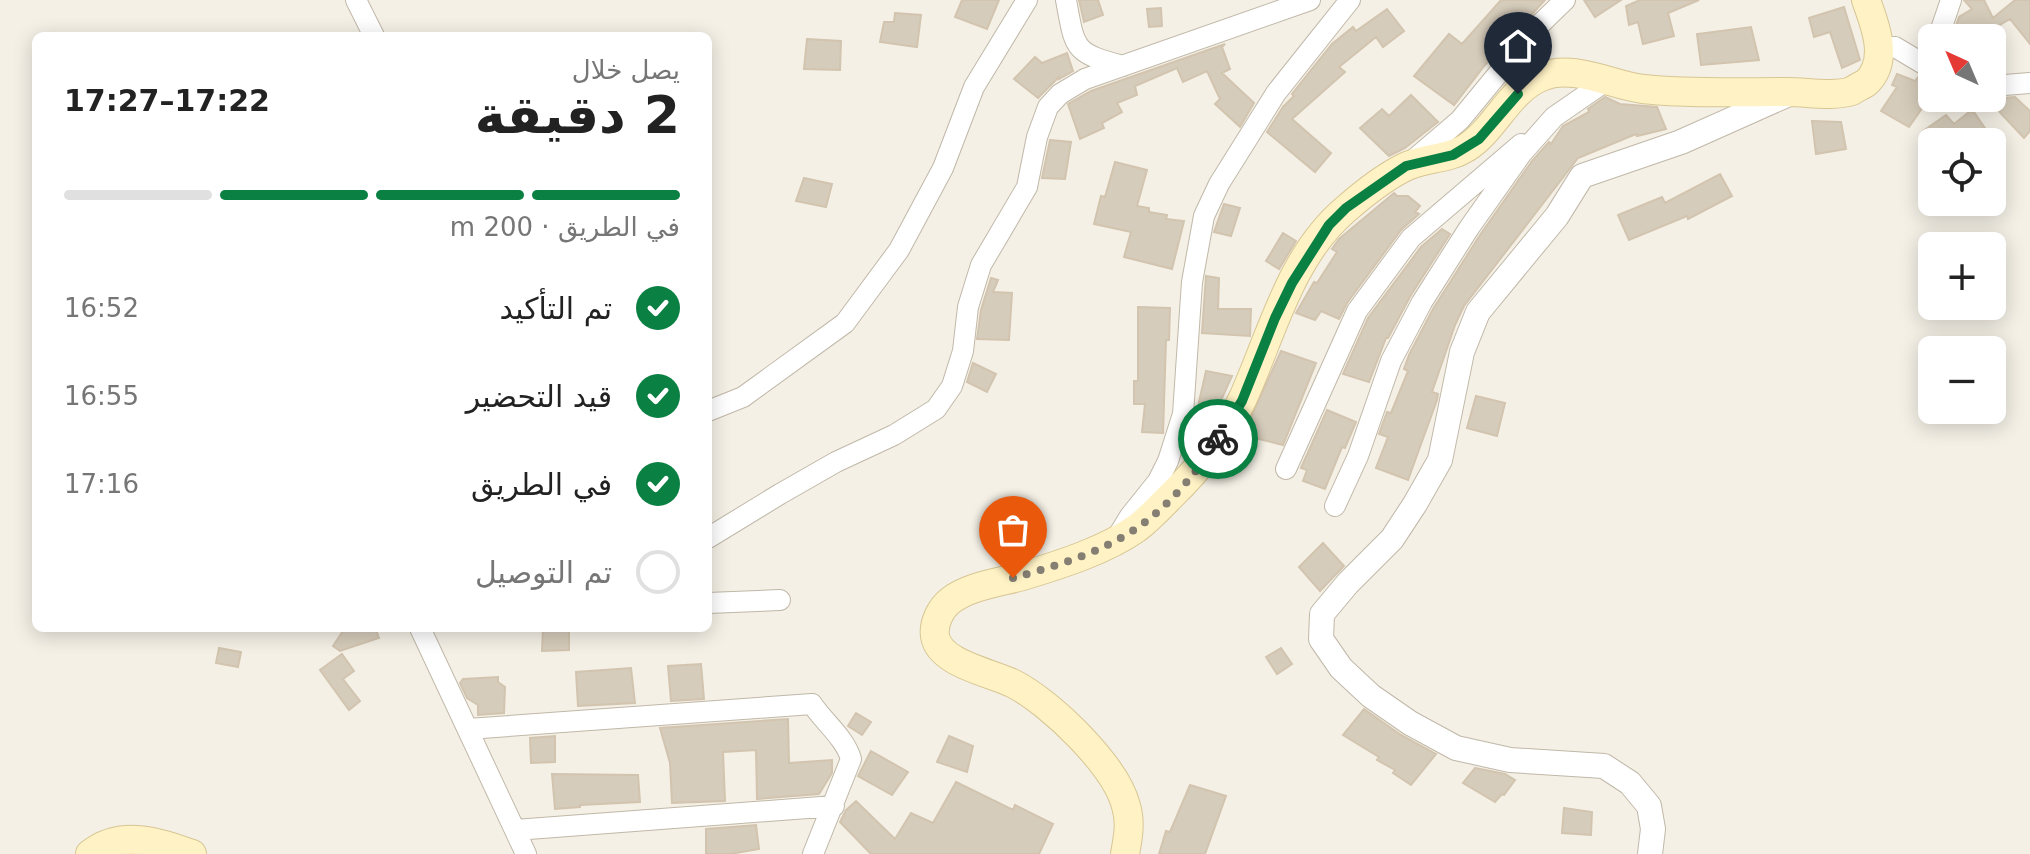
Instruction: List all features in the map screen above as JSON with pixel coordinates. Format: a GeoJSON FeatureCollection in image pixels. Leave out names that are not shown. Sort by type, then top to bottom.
{"type":"FeatureCollection","features":[{"type":"Feature","properties":{"kind":"main road"},"geometry":{"type":"LineString","coordinates":[[1128,847],[1126,806],[1112,774],[1086,743],[1035,698],[1016,685],[953,660],[939,646],[935,636],[941,610],[962,593],[1038,571],[1116,539],[1151,516],[1184,484],[1215,445],[1242,401],[1292,283],[1329,225],[1346,208],[1406,166],[1453,155],[1465,149],[1479,139],[1536,78],[1567,72],[1640,88],[1681,91],[1819,94],[1853,91],[1867,81],[1877,66],[1879,48],[1866,0]]}},
{"type":"Feature","properties":{"kind":"main road"},"geometry":{"type":"LineString","coordinates":[[90,854],[119,840],[138,838],[192,854]]}},
{"type":"Feature","properties":{"kind":"street"},"geometry":{"type":"LineString","coordinates":[[356,0],[372,32]]}},
{"type":"Feature","properties":{"kind":"street"},"geometry":{"type":"LineString","coordinates":[[712,409],[743,397],[845,323],[899,250],[943,168],[974,87],[1027,0]]}},
{"type":"Feature","properties":{"kind":"street"},"geometry":{"type":"LineString","coordinates":[[1066,0],[1073,38],[1083,53],[1123,66]]}},
{"type":"Feature","properties":{"kind":"street"},"geometry":{"type":"LineString","coordinates":[[712,536],[836,462],[894,435],[936,409],[952,386],[963,351],[968,307],[981,265],[1027,187],[1037,137],[1048,107],[1060,94],[1085,79],[1310,0]]}},
{"type":"Feature","properties":{"kind":"street"},"geometry":{"type":"LineString","coordinates":[[1116,539],[1158,481],[1183,414],[1192,282],[1204,216],[1219,184],[1276,93],[1350,0]]}},
{"type":"Feature","properties":{"kind":"street"},"geometry":{"type":"LineString","coordinates":[[1406,166],[1460,120],[1534,30],[1565,0]]}},
{"type":"Feature","properties":{"kind":"street"},"geometry":{"type":"LineString","coordinates":[[1943,24],[1951,0]]}},
{"type":"Feature","properties":{"kind":"street"},"geometry":{"type":"LineString","coordinates":[[1879,48],[1895,47],[1918,61]]}},
{"type":"Feature","properties":{"kind":"street"},"geometry":{"type":"LineString","coordinates":[[1335,506],[1358,456],[1391,361],[1422,302],[1522,153],[1554,117],[1606,81]]}},
{"type":"Feature","properties":{"kind":"street"},"geometry":{"type":"LineString","coordinates":[[2006,85],[2030,83]]}},
{"type":"Feature","properties":{"kind":"street"},"geometry":{"type":"LineString","coordinates":[[1650,854],[1653,829],[1649,806],[1630,783],[1604,766],[1510,760],[1456,748],[1410,723],[1371,696],[1341,668],[1321,639],[1322,614],[1392,539],[1415,504],[1440,460],[1462,352],[1478,312],[1557,216],[1582,176],[1681,142],[1794,92]]}},
{"type":"Feature","properties":{"kind":"street"},"geometry":{"type":"LineString","coordinates":[[1286,469],[1357,311],[1411,238],[1502,159],[1544,128]]}},
{"type":"Feature","properties":{"kind":"street"},"geometry":{"type":"LineString","coordinates":[[712,603],[780,600]]}},
{"type":"Feature","properties":{"kind":"street"},"geometry":{"type":"LineString","coordinates":[[422,632],[526,854]]}},
{"type":"Feature","properties":{"kind":"street"},"geometry":{"type":"LineString","coordinates":[[468,729],[812,704],[848,749],[851,759],[813,854]]}},
{"type":"Feature","properties":{"kind":"street"},"geometry":{"type":"LineString","coordinates":[[515,830],[834,806]]}},
{"type":"Feature","properties":{"kind":"building"},"geometry":{"type":"Polygon","coordinates":[[[962,0],[999,0],[987,29],[955,17],[962,0]]]}},
{"type":"Feature","properties":{"kind":"building"},"geometry":{"type":"Polygon","coordinates":[[[1079,0],[1098,0],[1103,15],[1084,22],[1079,0]]]}},
{"type":"Feature","properties":{"kind":"building"},"geometry":{"type":"Polygon","coordinates":[[[1501,0],[1545,0],[1485,65],[1454,105],[1414,76],[1449,34],[1462,44],[1501,0]]]}},
{"type":"Feature","properties":{"kind":"building"},"geometry":{"type":"Polygon","coordinates":[[[1584,0],[1621,0],[1595,17],[1584,0]]]}},
{"type":"Feature","properties":{"kind":"building"},"geometry":{"type":"Polygon","coordinates":[[[1640,0],[1699,0],[1668,13],[1674,36],[1643,44],[1638,22],[1629,25],[1626,6],[1640,0]]]}},
{"type":"Feature","properties":{"kind":"building"},"geometry":{"type":"Polygon","coordinates":[[[1964,0],[1984,0],[1993,18],[2015,0],[2030,0],[2030,44],[2010,19],[2002,24],[1957,24],[1959,17],[1972,9],[1964,0]]]}},
{"type":"Feature","properties":{"kind":"building"},"geometry":{"type":"Polygon","coordinates":[[[1844,7],[1860,60],[1842,68],[1830,32],[1814,37],[1809,18],[1844,7]]]}},
{"type":"Feature","properties":{"kind":"building"},"geometry":{"type":"Polygon","coordinates":[[[1161,8],[1162,26],[1149,27],[1147,9],[1161,8]]]}},
{"type":"Feature","properties":{"kind":"building"},"geometry":{"type":"Polygon","coordinates":[[[1387,9],[1404,31],[1383,47],[1376,37],[1339,67],[1345,72],[1292,119],[1331,153],[1315,172],[1267,132],[1294,96],[1292,94],[1332,44],[1353,27],[1356,31],[1387,9]]]}},
{"type":"Feature","properties":{"kind":"building"},"geometry":{"type":"Polygon","coordinates":[[[895,13],[921,15],[917,47],[880,42],[884,22],[894,22],[895,13]]]}},
{"type":"Feature","properties":{"kind":"building"},"geometry":{"type":"Polygon","coordinates":[[[1751,27],[1759,60],[1701,65],[1697,34],[1751,27]]]}},
{"type":"Feature","properties":{"kind":"building"},"geometry":{"type":"Polygon","coordinates":[[[807,39],[841,41],[840,70],[804,69],[807,39]]]}},
{"type":"Feature","properties":{"kind":"building"},"geometry":{"type":"Polygon","coordinates":[[[1225,44],[1222,47],[1230,69],[1222,73],[1254,103],[1240,127],[1215,104],[1220,99],[1207,71],[1183,82],[1177,68],[1135,86],[1137,95],[1117,103],[1122,112],[1102,123],[1104,128],[1080,139],[1068,104],[1091,91],[1225,44]]]}},
{"type":"Feature","properties":{"kind":"building"},"geometry":{"type":"Polygon","coordinates":[[[1067,53],[1073,71],[1059,77],[1038,98],[1014,79],[1035,57],[1042,63],[1067,53]]]}},
{"type":"Feature","properties":{"kind":"building"},"geometry":{"type":"Polygon","coordinates":[[[1897,74],[1915,81],[1918,77],[1919,112],[1909,127],[1881,111],[1897,87],[1892,85],[1897,74]]]}},
{"type":"Feature","properties":{"kind":"building"},"geometry":{"type":"Polygon","coordinates":[[[1411,95],[1438,122],[1405,148],[1389,156],[1360,128],[1382,109],[1389,116],[1411,95]]]}},
{"type":"Feature","properties":{"kind":"building"},"geometry":{"type":"Polygon","coordinates":[[[1605,97],[1620,104],[1657,107],[1666,129],[1636,134],[1578,158],[1464,306],[1432,392],[1438,394],[1437,400],[1408,480],[1376,468],[1388,437],[1379,434],[1408,371],[1404,369],[1409,355],[1433,309],[1532,161],[1549,142],[1551,144],[1563,126],[1589,112],[1588,109],[1605,97]]]}},
{"type":"Feature","properties":{"kind":"building"},"geometry":{"type":"Polygon","coordinates":[[[2015,97],[2030,111],[2030,131],[2024,138],[2000,112],[2006,112],[2006,98],[2015,97]]]}},
{"type":"Feature","properties":{"kind":"building"},"geometry":{"type":"Polygon","coordinates":[[[1969,112],[1974,112],[1985,128],[1927,128],[1946,115],[1954,124],[1969,112]]]}},
{"type":"Feature","properties":{"kind":"building"},"geometry":{"type":"Polygon","coordinates":[[[1812,121],[1841,122],[1846,149],[1816,154],[1812,121]]]}},
{"type":"Feature","properties":{"kind":"building"},"geometry":{"type":"Polygon","coordinates":[[[1050,140],[1071,142],[1065,179],[1042,178],[1050,140]]]}},
{"type":"Feature","properties":{"kind":"building"},"geometry":{"type":"Polygon","coordinates":[[[1115,162],[1147,170],[1137,206],[1167,215],[1166,219],[1184,221],[1172,269],[1124,257],[1131,232],[1094,224],[1115,162]]]}},
{"type":"Feature","properties":{"kind":"building"},"geometry":{"type":"Polygon","coordinates":[[[1720,174],[1732,196],[1688,219],[1687,216],[1629,240],[1618,215],[1662,197],[1665,203],[1720,174]]]}},
{"type":"Feature","properties":{"kind":"building"},"geometry":{"type":"Polygon","coordinates":[[[804,178],[832,184],[826,207],[796,201],[804,178]]]}},
{"type":"Feature","properties":{"kind":"building"},"geometry":{"type":"Polygon","coordinates":[[[1394,193],[1408,196],[1420,206],[1415,212],[1419,214],[1401,230],[1347,303],[1339,319],[1321,311],[1315,320],[1296,313],[1337,252],[1332,249],[1339,239],[1394,193]]]}},
{"type":"Feature","properties":{"kind":"building"},"geometry":{"type":"Polygon","coordinates":[[[1224,204],[1240,208],[1231,236],[1214,232],[1224,204]]]}},
{"type":"Feature","properties":{"kind":"building"},"geometry":{"type":"Polygon","coordinates":[[[1442,229],[1450,234],[1386,338],[1369,382],[1343,374],[1368,318],[1421,247],[1442,229]]]}},
{"type":"Feature","properties":{"kind":"building"},"geometry":{"type":"Polygon","coordinates":[[[1283,233],[1296,241],[1279,269],[1266,261],[1283,233]]]}},
{"type":"Feature","properties":{"kind":"building"},"geometry":{"type":"Polygon","coordinates":[[[1206,276],[1219,278],[1218,309],[1251,309],[1250,336],[1202,333],[1206,276]]]}},
{"type":"Feature","properties":{"kind":"building"},"geometry":{"type":"Polygon","coordinates":[[[991,278],[998,280],[993,292],[1012,293],[1009,340],[977,339],[981,310],[991,278]]]}},
{"type":"Feature","properties":{"kind":"building"},"geometry":{"type":"Polygon","coordinates":[[[1138,307],[1170,308],[1163,433],[1142,432],[1145,404],[1134,404],[1134,381],[1138,381],[1138,307]]]}},
{"type":"Feature","properties":{"kind":"building"},"geometry":{"type":"Polygon","coordinates":[[[1281,351],[1316,363],[1283,445],[1243,435],[1281,351]]]}},
{"type":"Feature","properties":{"kind":"building"},"geometry":{"type":"Polygon","coordinates":[[[973,363],[996,374],[987,392],[967,382],[973,363]]]}},
{"type":"Feature","properties":{"kind":"building"},"geometry":{"type":"Polygon","coordinates":[[[1206,371],[1232,376],[1213,418],[1196,415],[1206,371]]]}},
{"type":"Feature","properties":{"kind":"building"},"geometry":{"type":"Polygon","coordinates":[[[1476,396],[1505,403],[1497,436],[1467,428],[1476,396]]]}},
{"type":"Feature","properties":{"kind":"building"},"geometry":{"type":"Polygon","coordinates":[[[1327,410],[1356,422],[1325,489],[1303,481],[1307,470],[1301,468],[1327,410]]]}},
{"type":"Feature","properties":{"kind":"building"},"geometry":{"type":"Polygon","coordinates":[[[1323,543],[1344,566],[1320,591],[1299,567],[1323,543]]]}},
{"type":"Feature","properties":{"kind":"building"},"geometry":{"type":"Polygon","coordinates":[[[342,632],[377,632],[379,638],[340,651],[333,646],[342,632]]]}},
{"type":"Feature","properties":{"kind":"building"},"geometry":{"type":"Polygon","coordinates":[[[543,632],[569,632],[569,650],[542,651],[543,632]]]}},
{"type":"Feature","properties":{"kind":"building"},"geometry":{"type":"Polygon","coordinates":[[[219,648],[241,652],[238,667],[216,663],[219,648]]]}},
{"type":"Feature","properties":{"kind":"building"},"geometry":{"type":"Polygon","coordinates":[[[1281,648],[1292,664],[1277,674],[1266,657],[1281,648]]]}},
{"type":"Feature","properties":{"kind":"building"},"geometry":{"type":"Polygon","coordinates":[[[342,654],[354,671],[343,679],[360,701],[349,710],[320,670],[342,654]]]}},
{"type":"Feature","properties":{"kind":"building"},"geometry":{"type":"Polygon","coordinates":[[[701,664],[704,699],[671,701],[668,666],[701,664]]]}},
{"type":"Feature","properties":{"kind":"building"},"geometry":{"type":"Polygon","coordinates":[[[631,668],[635,703],[578,706],[576,672],[631,668]]]}},
{"type":"Feature","properties":{"kind":"building"},"geometry":{"type":"Polygon","coordinates":[[[498,677],[498,682],[505,687],[504,713],[478,715],[478,705],[467,698],[460,683],[463,679],[498,677]]]}},
{"type":"Feature","properties":{"kind":"building"},"geometry":{"type":"Polygon","coordinates":[[[1364,709],[1401,735],[1436,754],[1411,785],[1393,773],[1395,770],[1377,760],[1379,757],[1343,735],[1364,709]]]}},
{"type":"Feature","properties":{"kind":"building"},"geometry":{"type":"Polygon","coordinates":[[[856,713],[871,722],[862,735],[848,726],[856,713]]]}},
{"type":"Feature","properties":{"kind":"building"},"geometry":{"type":"Polygon","coordinates":[[[788,719],[789,763],[832,760],[832,773],[819,794],[757,799],[756,750],[723,752],[725,801],[672,803],[670,763],[660,728],[788,719]]]}},
{"type":"Feature","properties":{"kind":"building"},"geometry":{"type":"Polygon","coordinates":[[[555,736],[555,762],[531,763],[530,738],[555,736]]]}},
{"type":"Feature","properties":{"kind":"building"},"geometry":{"type":"Polygon","coordinates":[[[949,736],[973,746],[967,772],[937,762],[949,736]]]}},
{"type":"Feature","properties":{"kind":"building"},"geometry":{"type":"Polygon","coordinates":[[[871,751],[908,772],[892,795],[858,776],[871,751]]]}},
{"type":"Feature","properties":{"kind":"building"},"geometry":{"type":"Polygon","coordinates":[[[1475,768],[1505,774],[1515,780],[1495,802],[1463,783],[1475,768]]]}},
{"type":"Feature","properties":{"kind":"building"},"geometry":{"type":"Polygon","coordinates":[[[552,774],[638,775],[640,802],[555,809],[552,774]]]}},
{"type":"Feature","properties":{"kind":"building"},"geometry":{"type":"Polygon","coordinates":[[[956,782],[1013,810],[1015,805],[1053,824],[1039,854],[871,854],[840,822],[846,810],[856,801],[895,839],[911,813],[933,823],[956,782]]]}},
{"type":"Feature","properties":{"kind":"building"},"geometry":{"type":"Polygon","coordinates":[[[1190,785],[1226,796],[1205,854],[1159,854],[1166,831],[1170,832],[1190,785]]]}},
{"type":"Feature","properties":{"kind":"building"},"geometry":{"type":"Polygon","coordinates":[[[1564,808],[1592,812],[1591,835],[1562,833],[1564,808]]]}},
{"type":"Feature","properties":{"kind":"building"},"geometry":{"type":"Polygon","coordinates":[[[756,825],[759,849],[706,854],[706,829],[756,825]]]}},
{"type":"Feature","properties":{"kind":"way so far"},"geometry":{"type":"LineString","coordinates":[[1013,578],[1082,554],[1134,530],[1184,484],[1218,439]]}},
{"type":"Feature","properties":{"kind":"route"},"geometry":{"type":"LineString","coordinates":[[1218,439],[1242,401],[1292,283],[1329,225],[1346,208],[1406,166],[1453,155],[1465,149],[1479,139],[1518,94]]}}]}
